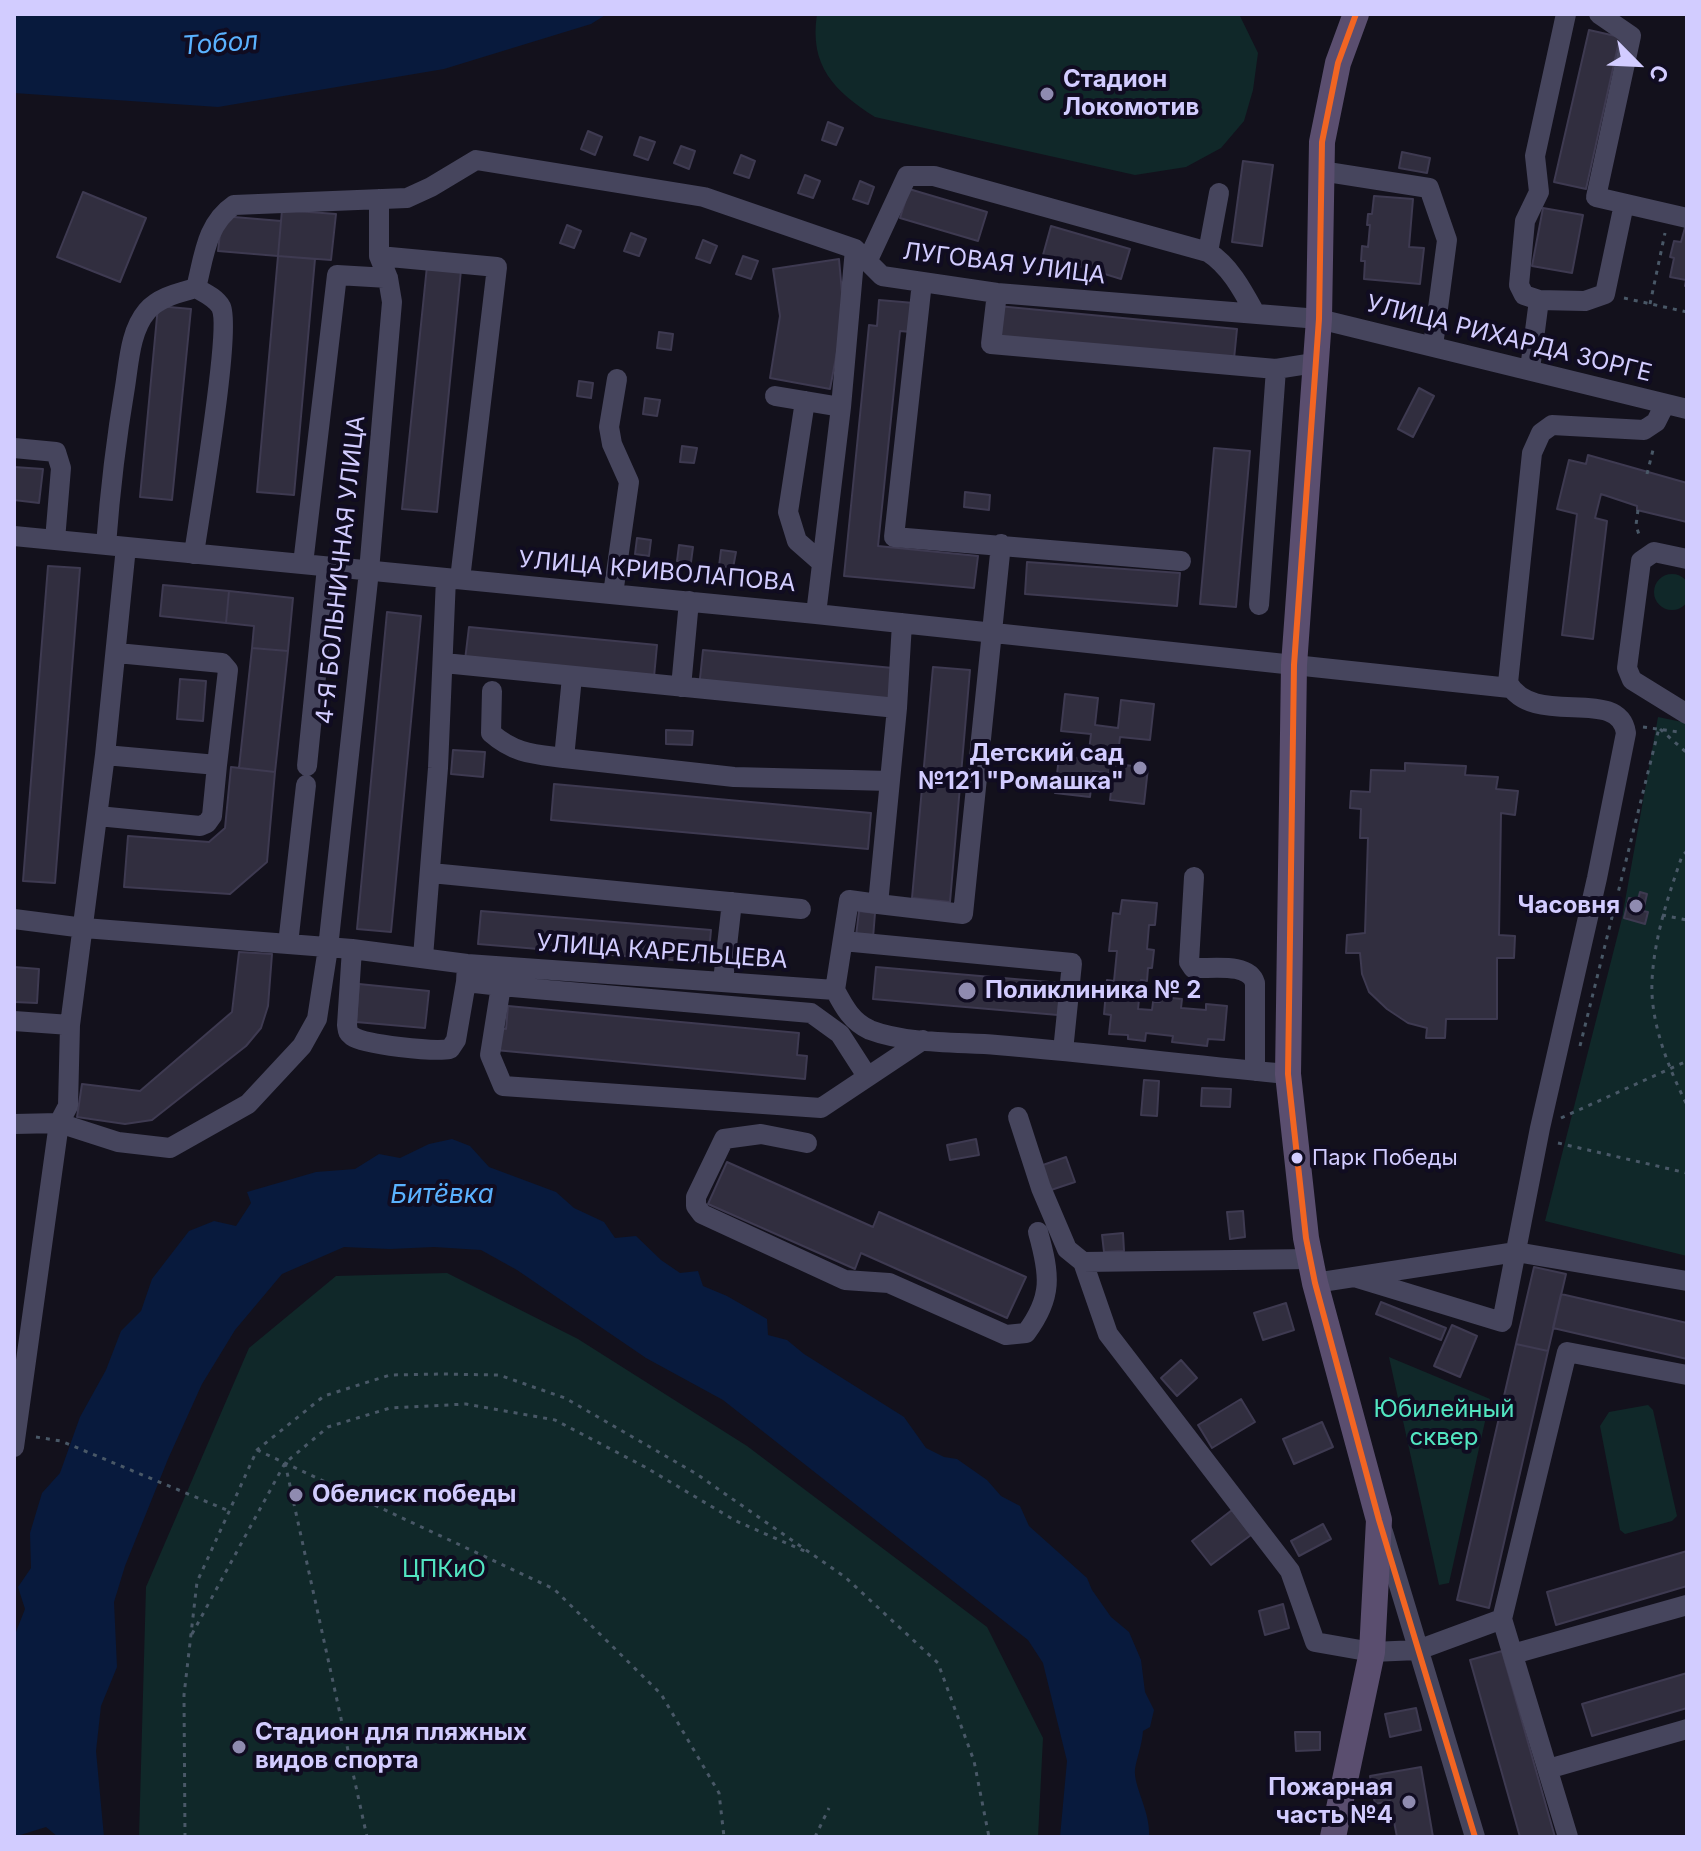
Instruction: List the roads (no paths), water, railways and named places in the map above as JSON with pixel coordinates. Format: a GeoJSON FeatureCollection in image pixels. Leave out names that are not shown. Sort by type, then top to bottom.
{"type":"FeatureCollection","features":[{"type":"Feature","properties":{"kind":"main road"},"geometry":{"type":"LineString","coordinates":[[1333,1837],[1372,1652],[1379,1520],[1313,1271],[1288,1074],[1294,665],[1319,319],[1322,142],[1338,63],[1356,14]]}},
{"type":"Feature","properties":{"kind":"street"},"geometry":{"type":"LineString","coordinates":[[1566,14],[1535,156],[1539,192],[1525,221],[1520,291],[1539,300],[1585,301],[1605,294],[1624,204]]}},
{"type":"Feature","properties":{"kind":"street"},"geometry":{"type":"LineString","coordinates":[[1599,14],[1631,36],[1596,197],[1678,216]]}},
{"type":"Feature","properties":{"kind":"street","name":"ЛУГОВАЯ УЛИЦА"},"geometry":{"type":"LineString","coordinates":[[196,288],[212,227],[220,214],[234,205],[407,198],[476,160],[704,197],[861,255],[882,276],[997,293],[1319,319]]}},
{"type":"Feature","properties":{"kind":"street"},"geometry":{"type":"LineString","coordinates":[[1321,171],[1429,188],[1447,240],[1433,346]]}},
{"type":"Feature","properties":{"kind":"street"},"geometry":{"type":"LineString","coordinates":[[816,614],[861,255],[907,176],[934,176],[1208,252],[1239,284],[1255,313]]}},
{"type":"Feature","properties":{"kind":"street"},"geometry":{"type":"LineString","coordinates":[[1208,252],[1219,193]]}},
{"type":"Feature","properties":{"kind":"street","name":"4-Я БОЛЬНИЧНАЯ УЛИЦА"},"geometry":{"type":"LineString","coordinates":[[14,1124],[59,1123],[118,1142],[170,1148],[248,1104],[302,1046],[317,1019],[328,948],[369,571],[392,302],[388,278],[379,256],[379,199]]}},
{"type":"Feature","properties":{"kind":"street"},"geometry":{"type":"LineString","coordinates":[[379,256],[497,267],[453,579],[423,957]]}},
{"type":"Feature","properties":{"kind":"street"},"geometry":{"type":"LineString","coordinates":[[303,564],[337,275],[388,278]]}},
{"type":"Feature","properties":{"kind":"street"},"geometry":{"type":"LineString","coordinates":[[922,282],[894,537],[1181,561]]}},
{"type":"Feature","properties":{"kind":"street"},"geometry":{"type":"LineString","coordinates":[[15,1440],[19,1362],[59,1123],[68,1106],[70,1025],[117,653],[113,457],[133,338],[145,313],[154,304],[196,288],[212,297],[221,308],[223,318],[220,367],[194,554]]}},
{"type":"Feature","properties":{"kind":"street"},"geometry":{"type":"LineString","coordinates":[[997,293],[991,344],[1276,369],[1314,363]]}},
{"type":"Feature","properties":{"kind":"street"},"geometry":{"type":"LineString","coordinates":[[1530,369],[1539,300]]}},
{"type":"Feature","properties":{"kind":"street","name":"УЛИЦА РИХАРДА ЗОРГЕ"},"geometry":{"type":"LineString","coordinates":[[1319,319],[1687,409]]}},
{"type":"Feature","properties":{"kind":"street"},"geometry":{"type":"LineString","coordinates":[[1259,605],[1276,369]]}},
{"type":"Feature","properties":{"kind":"street"},"geometry":{"type":"LineString","coordinates":[[613,594],[629,482],[612,444],[609,427],[617,379]]}},
{"type":"Feature","properties":{"kind":"street"},"geometry":{"type":"LineString","coordinates":[[775,396],[841,407]]}},
{"type":"Feature","properties":{"kind":"street"},"geometry":{"type":"LineString","coordinates":[[805,401],[788,512],[797,541],[822,563]]}},
{"type":"Feature","properties":{"kind":"street"},"geometry":{"type":"LineString","coordinates":[[1083,1262],[1313,1271],[1354,1277],[1502,1322],[1539,1133],[1597,878],[1626,733],[1619,716],[1604,710],[1533,704],[1519,698],[1508,683],[1532,453],[1537,439],[1546,428],[1558,424],[1644,430],[1656,422],[1665,404]]}},
{"type":"Feature","properties":{"kind":"street"},"geometry":{"type":"LineString","coordinates":[[14,448],[56,452],[61,468],[55,540]]}},
{"type":"Feature","properties":{"kind":"street","name":"УЛИЦА КРИВОЛАПОВА"},"geometry":{"type":"LineString","coordinates":[[14,536],[991,631],[1510,688]]}},
{"type":"Feature","properties":{"kind":"street"},"geometry":{"type":"LineString","coordinates":[[1001,544],[963,914],[849,900],[835,990],[847,1013],[872,1030],[923,1040],[1288,1074]]}},
{"type":"Feature","properties":{"kind":"street"},"geometry":{"type":"LineString","coordinates":[[1685,707],[1632,680],[1627,668],[1638,567],[1644,557],[1659,552],[1687,559]]}},
{"type":"Feature","properties":{"kind":"street"},"geometry":{"type":"LineString","coordinates":[[288,944],[327,567]]}},
{"type":"Feature","properties":{"kind":"street"},"geometry":{"type":"LineString","coordinates":[[681,687],[689,601]]}},
{"type":"Feature","properties":{"kind":"street"},"geometry":{"type":"LineString","coordinates":[[878,904],[902,623]]}},
{"type":"Feature","properties":{"kind":"street"},"geometry":{"type":"LineString","coordinates":[[98,816],[200,826],[212,816],[228,670],[222,663],[117,653]]}},
{"type":"Feature","properties":{"kind":"street"},"geometry":{"type":"LineString","coordinates":[[444,663],[897,708]]}},
{"type":"Feature","properties":{"kind":"street"},"geometry":{"type":"LineString","coordinates":[[564,758],[572,677]]}},
{"type":"Feature","properties":{"kind":"street"},"geometry":{"type":"LineString","coordinates":[[1619,716],[1645,688]]}},
{"type":"Feature","properties":{"kind":"street"},"geometry":{"type":"LineString","coordinates":[[492,691],[491,733],[506,746],[525,753],[734,777],[890,781]]}},
{"type":"Feature","properties":{"kind":"street"},"geometry":{"type":"LineString","coordinates":[[105,755],[217,765]]}},
{"type":"Feature","properties":{"kind":"street"},"geometry":{"type":"LineString","coordinates":[[431,873],[801,909]]}},
{"type":"Feature","properties":{"kind":"street"},"geometry":{"type":"LineString","coordinates":[[1194,877],[1189,962],[1193,968],[1245,970],[1253,975],[1255,1071]]}},
{"type":"Feature","properties":{"kind":"street"},"geometry":{"type":"LineString","coordinates":[[723,981],[732,902]]}},
{"type":"Feature","properties":{"kind":"street","name":"УЛИЦА КАРЕЛЬЦЕВА"},"geometry":{"type":"LineString","coordinates":[[14,919],[84,928],[423,957],[466,973],[723,981],[835,990]]}},
{"type":"Feature","properties":{"kind":"street"},"geometry":{"type":"LineString","coordinates":[[843,941],[1072,963],[1063,1051]]}},
{"type":"Feature","properties":{"kind":"street"},"geometry":{"type":"LineString","coordinates":[[352,949],[347,1025],[348,1032],[354,1038],[393,1046],[450,1049],[456,1040],[466,973],[501,986],[811,1013],[839,1033],[867,1076]]}},
{"type":"Feature","properties":{"kind":"street"},"geometry":{"type":"LineString","coordinates":[[501,986],[490,1055],[503,1086],[821,1108],[923,1040]]}},
{"type":"Feature","properties":{"kind":"street"},"geometry":{"type":"LineString","coordinates":[[839,1033],[847,1013]]}},
{"type":"Feature","properties":{"kind":"street"},"geometry":{"type":"LineString","coordinates":[[14,1021],[70,1025]]}},
{"type":"Feature","properties":{"kind":"street"},"geometry":{"type":"LineString","coordinates":[[1018,1117],[1041,1188],[1067,1249],[1083,1262],[1108,1334],[1290,1571],[1315,1642],[1372,1652],[1418,1650],[1502,1619]]}},
{"type":"Feature","properties":{"kind":"street"},"geometry":{"type":"LineString","coordinates":[[807,1143],[761,1134],[724,1139],[696,1197],[696,1206],[702,1214],[845,1280],[889,1283],[1006,1335],[1026,1333],[1040,1314],[1048,1287],[1047,1262],[1038,1232]]}},
{"type":"Feature","properties":{"kind":"street"},"geometry":{"type":"LineString","coordinates":[[1354,1277],[1516,1252],[1687,1281]]}},
{"type":"Feature","properties":{"kind":"street"},"geometry":{"type":"LineString","coordinates":[[1568,1837],[1502,1619],[1567,1352],[1687,1375]]}},
{"type":"Feature","properties":{"kind":"street"},"geometry":{"type":"LineString","coordinates":[[1379,1520],[1475,1837]]}},
{"type":"Feature","properties":{"kind":"street"},"geometry":{"type":"LineString","coordinates":[[1513,1654],[1687,1605]]}},
{"type":"Feature","properties":{"kind":"street"},"geometry":{"type":"LineString","coordinates":[[1548,1769],[1687,1729]]}},
{"type":"Feature","properties":{"kind":"water","name":"Тобол"},"geometry":{"type":"Polygon","coordinates":[[[14,14],[607,14],[591,24],[444,69],[218,107],[14,93],[14,14]]]}},
{"type":"Feature","properties":{"kind":"water","name":"Битёвка"},"geometry":{"type":"Polygon","coordinates":[[[452,1139],[470,1146],[489,1167],[556,1192],[574,1208],[604,1222],[615,1238],[636,1236],[680,1273],[698,1271],[703,1286],[767,1319],[768,1335],[787,1340],[904,1417],[926,1448],[944,1457],[957,1459],[987,1480],[1001,1496],[1020,1506],[1029,1526],[1087,1578],[1111,1617],[1129,1632],[1141,1660],[1145,1692],[1154,1710],[1150,1727],[1143,1731],[1135,1776],[1149,1837],[1060,1837],[1067,1761],[1043,1663],[1028,1640],[723,1400],[646,1358],[517,1270],[481,1250],[344,1247],[282,1274],[235,1330],[202,1384],[168,1459],[125,1566],[114,1602],[117,1667],[101,1706],[96,1751],[104,1837],[58,1837],[46,1827],[14,1837],[14,1637],[25,1609],[18,1587],[31,1568],[30,1533],[42,1493],[60,1473],[80,1417],[106,1370],[121,1331],[141,1311],[152,1279],[189,1231],[214,1221],[236,1226],[251,1203],[247,1192],[316,1172],[355,1169],[379,1154],[400,1158],[429,1144],[452,1139]]]}},
{"type":"Feature","properties":{"kind":"place","name":"Стадион Локомотив"},"geometry":{"type":"Point","coordinates":[1047,94]}},
{"type":"Feature","properties":{"kind":"place","name":"Детский сад №121 \"Ромашка\""},"geometry":{"type":"Point","coordinates":[1140,768]}},
{"type":"Feature","properties":{"kind":"place","name":"Часовня"},"geometry":{"type":"Point","coordinates":[1636,906]}},
{"type":"Feature","properties":{"kind":"place","name":"Поликлиника № 2"},"geometry":{"type":"Point","coordinates":[967,991]}},
{"type":"Feature","properties":{"kind":"place","name":"Парк Победы"},"geometry":{"type":"Point","coordinates":[1297,1158]}},
{"type":"Feature","properties":{"kind":"place","name":"Обелиск победы"},"geometry":{"type":"Point","coordinates":[296,1495]}},
{"type":"Feature","properties":{"kind":"place","name":"Стадион для пляжных видов спорта"},"geometry":{"type":"Point","coordinates":[239,1747]}},
{"type":"Feature","properties":{"kind":"place","name":"Пожарная часть №4"},"geometry":{"type":"Point","coordinates":[1409,1802]}},
{"type":"Feature","properties":{"kind":"park label","name":"Юбилейный сквер"},"geometry":{"type":"Point","coordinates":[1444,1424]}},
{"type":"Feature","properties":{"kind":"park label","name":"ЦПКиО"},"geometry":{"type":"Point","coordinates":[444,1570]}}]}
